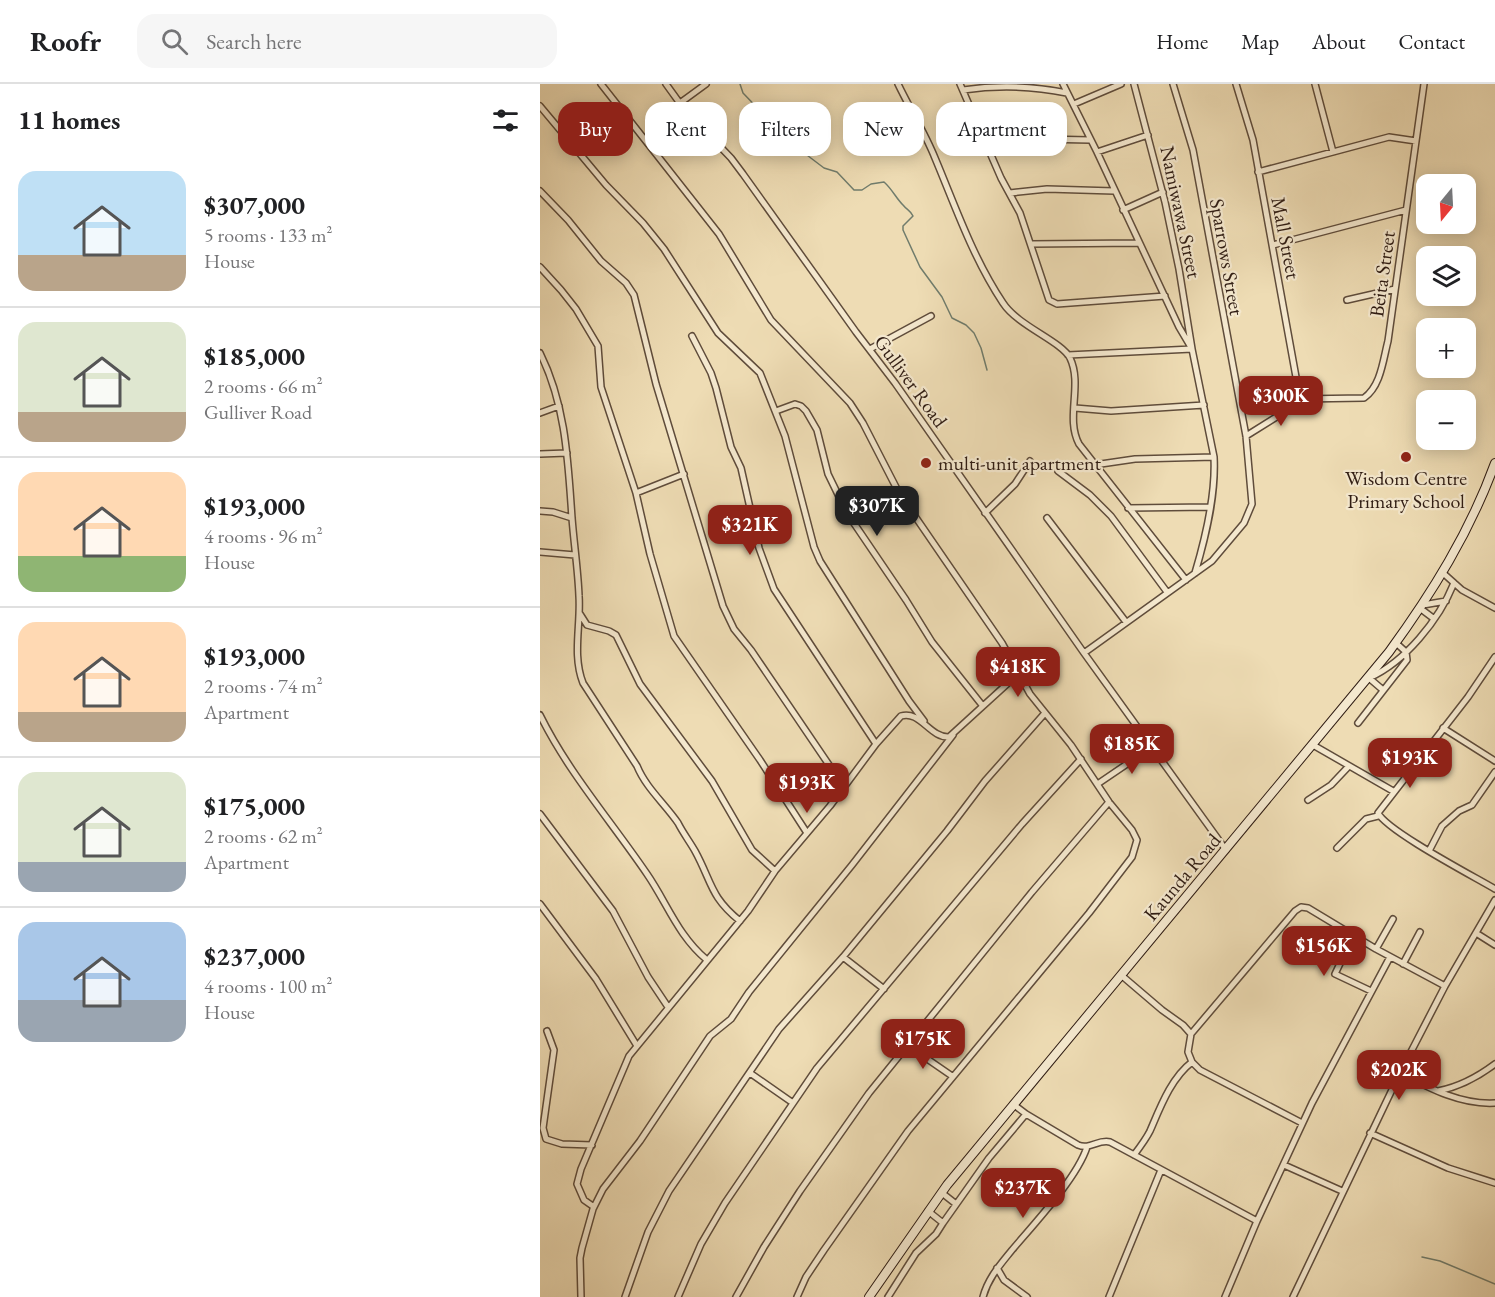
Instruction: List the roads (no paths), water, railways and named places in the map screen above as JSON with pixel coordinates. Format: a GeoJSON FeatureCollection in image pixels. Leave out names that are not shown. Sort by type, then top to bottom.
{"type":"FeatureCollection","features":[{"type":"Feature","properties":{"kind":"main road","name":"Kaunda Road"},"geometry":{"type":"LineString","coordinates":[[869,1297],[928,1211],[1013,1104],[1396,643],[1443,573],[1485,491],[1495,463]]}},
{"type":"Feature","properties":{"kind":"street"},"geometry":{"type":"LineString","coordinates":[[601,84],[719,234],[771,320],[850,403],[863,423],[899,493],[1002,643],[1030,694],[1099,783],[1109,802],[1135,835],[1137,846],[1132,857],[1089,913],[908,1131],[806,1277],[797,1297]]}},
{"type":"Feature","properties":{"kind":"street","name":"Gulliver Road"},"geometry":{"type":"LineString","coordinates":[[666,84],[679,102]]}},
{"type":"Feature","properties":{"kind":"street"},"geometry":{"type":"LineString","coordinates":[[681,102],[706,84]]}},
{"type":"Feature","properties":{"kind":"street"},"geometry":{"type":"LineString","coordinates":[[898,84],[935,157],[984,274],[1012,315],[1068,356],[1075,384],[1074,435],[1094,465],[1186,580]]}},
{"type":"Feature","properties":{"kind":"street"},"geometry":{"type":"LineString","coordinates":[[1063,84],[1179,327],[1192,349],[1214,457],[1214,484],[1196,573]]}},
{"type":"Feature","properties":{"kind":"street"},"geometry":{"type":"LineString","coordinates":[[1074,104],[1120,84]]}},
{"type":"Feature","properties":{"kind":"street","name":"Namiwawa Street"},"geometry":{"type":"LineString","coordinates":[[1134,84],[1163,192],[1192,349]]}},
{"type":"Feature","properties":{"kind":"street","name":"Sparrows Street"},"geometry":{"type":"LineString","coordinates":[[1084,653],[1212,561],[1250,512],[1253,494],[1246,436],[1192,150],[1173,84]]}},
{"type":"Feature","properties":{"kind":"street","name":"Mall Street"},"geometry":{"type":"LineString","coordinates":[[1236,84],[1250,127],[1300,399]]}},
{"type":"Feature","properties":{"kind":"street"},"geometry":{"type":"LineString","coordinates":[[1315,84],[1332,152]]}},
{"type":"Feature","properties":{"kind":"street","name":"Beita Street"},"geometry":{"type":"LineString","coordinates":[[1300,399],[1364,398],[1370,394],[1379,377],[1388,341],[1424,84]]}},
{"type":"Feature","properties":{"kind":"street"},"geometry":{"type":"LineString","coordinates":[[969,102],[962,87],[1033,88],[1067,93]]}},
{"type":"Feature","properties":{"kind":"street"},"geometry":{"type":"LineString","coordinates":[[540,106],[606,185],[664,249],[718,333],[760,373],[785,436],[814,547],[820,561],[909,701],[931,730]]}},
{"type":"Feature","properties":{"kind":"street"},"geometry":{"type":"LineString","coordinates":[[1097,152],[1148,135]]}},
{"type":"Feature","properties":{"kind":"street"},"geometry":{"type":"LineString","coordinates":[[1258,172],[1389,137],[1416,141]]}},
{"type":"Feature","properties":{"kind":"street"},"geometry":{"type":"LineString","coordinates":[[1067,140],[1090,140]]}},
{"type":"Feature","properties":{"kind":"street","name":"Gulliver Road"},"geometry":{"type":"LineString","coordinates":[[727,154],[895,383],[1084,653],[1226,850]]}},
{"type":"Feature","properties":{"kind":"street"},"geometry":{"type":"LineString","coordinates":[[993,156],[1031,244],[1047,297],[1054,303],[1165,296]]}},
{"type":"Feature","properties":{"kind":"street"},"geometry":{"type":"LineString","coordinates":[[1010,193],[1047,189],[1114,191]]}},
{"type":"Feature","properties":{"kind":"street"},"geometry":{"type":"LineString","coordinates":[[540,191],[568,220],[601,261],[626,283],[634,295],[656,384],[723,606],[734,630],[751,650],[844,787]]}},
{"type":"Feature","properties":{"kind":"street"},"geometry":{"type":"LineString","coordinates":[[1124,210],[1163,192]]}},
{"type":"Feature","properties":{"kind":"street"},"geometry":{"type":"LineString","coordinates":[[1273,245],[1406,210]]}},
{"type":"Feature","properties":{"kind":"street"},"geometry":{"type":"LineString","coordinates":[[1031,244],[1139,243]]}},
{"type":"Feature","properties":{"kind":"street"},"geometry":{"type":"LineString","coordinates":[[540,267],[571,303],[598,346],[601,387],[636,494],[650,554],[674,636],[760,760],[807,833]]}},
{"type":"Feature","properties":{"kind":"street"},"geometry":{"type":"LineString","coordinates":[[1347,300],[1395,289]]}},
{"type":"Feature","properties":{"kind":"street"},"geometry":{"type":"LineString","coordinates":[[870,349],[931,316]]}},
{"type":"Feature","properties":{"kind":"street"},"geometry":{"type":"LineString","coordinates":[[692,336],[716,388],[731,447],[741,468],[759,548],[774,589],[876,744]]}},
{"type":"Feature","properties":{"kind":"street"},"geometry":{"type":"LineString","coordinates":[[1068,356],[1192,349]]}},
{"type":"Feature","properties":{"kind":"street"},"geometry":{"type":"LineString","coordinates":[[540,353],[551,375],[567,453],[579,612],[577,653],[579,674],[641,776],[676,821],[695,852],[717,898],[725,909],[741,921]]}},
{"type":"Feature","properties":{"kind":"street"},"geometry":{"type":"LineString","coordinates":[[1246,436],[1294,406],[1300,399]]}},
{"type":"Feature","properties":{"kind":"street"},"geometry":{"type":"LineString","coordinates":[[776,411],[795,404],[806,411],[817,430],[828,474],[847,513],[932,642],[982,705]]}},
{"type":"Feature","properties":{"kind":"street"},"geometry":{"type":"LineString","coordinates":[[1075,408],[1111,411],[1204,405]]}},
{"type":"Feature","properties":{"kind":"street"},"geometry":{"type":"LineString","coordinates":[[540,413],[559,406]]}},
{"type":"Feature","properties":{"kind":"street"},"geometry":{"type":"LineString","coordinates":[[540,454],[567,453]]}},
{"type":"Feature","properties":{"kind":"street"},"geometry":{"type":"LineString","coordinates":[[1094,465],[1135,459],[1214,457]]}},
{"type":"Feature","properties":{"kind":"street"},"geometry":{"type":"LineString","coordinates":[[985,513],[1015,484],[1030,461]]}},
{"type":"Feature","properties":{"kind":"street"},"geometry":{"type":"LineString","coordinates":[[1058,471],[1090,495],[1111,516],[1167,592]]}},
{"type":"Feature","properties":{"kind":"street"},"geometry":{"type":"LineString","coordinates":[[636,494],[684,474]]}},
{"type":"Feature","properties":{"kind":"street"},"geometry":{"type":"LineString","coordinates":[[1128,508],[1210,507]]}},
{"type":"Feature","properties":{"kind":"street"},"geometry":{"type":"LineString","coordinates":[[540,511],[553,512],[572,518]]}},
{"type":"Feature","properties":{"kind":"street"},"geometry":{"type":"LineString","coordinates":[[1047,518],[1126,622]]}},
{"type":"Feature","properties":{"kind":"street"},"geometry":{"type":"LineString","coordinates":[[540,552],[575,555]]}},
{"type":"Feature","properties":{"kind":"street"},"geometry":{"type":"LineString","coordinates":[[1443,573],[1469,594],[1495,608]]}},
{"type":"Feature","properties":{"kind":"street"},"geometry":{"type":"LineString","coordinates":[[1383,690],[1369,678],[1381,672],[1416,642],[1446,601],[1454,583]]}},
{"type":"Feature","properties":{"kind":"street"},"geometry":{"type":"LineString","coordinates":[[1422,607],[1446,601]]}},
{"type":"Feature","properties":{"kind":"street"},"geometry":{"type":"LineString","coordinates":[[1422,607],[1433,618]]}},
{"type":"Feature","properties":{"kind":"street"},"geometry":{"type":"LineString","coordinates":[[579,612],[587,625],[616,635],[640,684],[712,782],[752,850],[775,871]]}},
{"type":"Feature","properties":{"kind":"street"},"geometry":{"type":"LineString","coordinates":[[1358,723],[1407,660],[1406,652],[1396,643]]}},
{"type":"Feature","properties":{"kind":"street"},"geometry":{"type":"LineString","coordinates":[[1378,816],[1379,810],[1473,691],[1495,657]]}},
{"type":"Feature","properties":{"kind":"street"},"geometry":{"type":"LineString","coordinates":[[581,1297],[580,1258],[594,1207],[603,1189],[640,1141],[710,1036],[731,1018],[749,992],[954,734],[982,705],[1018,674]]}},
{"type":"Feature","properties":{"kind":"street"},"geometry":{"type":"LineString","coordinates":[[625,1297],[657,1214],[669,1191],[779,1029],[843,957],[1045,712]]}},
{"type":"Feature","properties":{"kind":"street"},"geometry":{"type":"LineString","coordinates":[[594,1207],[584,1200],[577,1184],[581,1169],[624,1064],[637,1046],[706,960],[741,921],[775,871],[901,716],[905,714],[914,717],[942,737],[954,734]]}},
{"type":"Feature","properties":{"kind":"street"},"geometry":{"type":"LineString","coordinates":[[540,715],[552,740],[648,875],[692,947],[706,960]]}},
{"type":"Feature","properties":{"kind":"street"},"geometry":{"type":"LineString","coordinates":[[1443,728],[1495,761]]}},
{"type":"Feature","properties":{"kind":"street"},"geometry":{"type":"LineString","coordinates":[[1313,744],[1393,791]]}},
{"type":"Feature","properties":{"kind":"street"},"geometry":{"type":"LineString","coordinates":[[1099,783],[1152,747]]}},
{"type":"Feature","properties":{"kind":"street"},"geometry":{"type":"LineString","coordinates":[[678,1297],[701,1244],[725,1203],[817,1068],[1023,824],[1081,759]]}},
{"type":"Feature","properties":{"kind":"street"},"geometry":{"type":"LineString","coordinates":[[1308,800],[1331,785],[1349,765]]}},
{"type":"Feature","properties":{"kind":"street"},"geometry":{"type":"LineString","coordinates":[[1429,851],[1442,826],[1459,811],[1472,805],[1495,772]]}},
{"type":"Feature","properties":{"kind":"street"},"geometry":{"type":"LineString","coordinates":[[736,1297],[764,1247],[800,1191],[869,1093],[1032,892],[1109,802]]}},
{"type":"Feature","properties":{"kind":"street"},"geometry":{"type":"LineString","coordinates":[[540,814],[613,911],[648,977],[668,1007]]}},
{"type":"Feature","properties":{"kind":"street"},"geometry":{"type":"LineString","coordinates":[[1337,848],[1366,819],[1378,816],[1429,851],[1495,889]]}},
{"type":"Feature","properties":{"kind":"street"},"geometry":{"type":"LineString","coordinates":[[1293,1297],[1400,1073],[1445,986],[1495,900]]}},
{"type":"Feature","properties":{"kind":"street"},"geometry":{"type":"LineString","coordinates":[[540,904],[596,979],[637,1046]]}},
{"type":"Feature","properties":{"kind":"street"},"geometry":{"type":"LineString","coordinates":[[1302,1123],[1208,1075],[1192,1062],[1188,1052],[1191,1034],[1295,911],[1301,907],[1308,908],[1353,936],[1445,986]]}},
{"type":"Feature","properties":{"kind":"street"},"geometry":{"type":"LineString","coordinates":[[1376,949],[1394,918]]}},
{"type":"Feature","properties":{"kind":"street"},"geometry":{"type":"LineString","coordinates":[[1403,964],[1420,932]]}},
{"type":"Feature","properties":{"kind":"street"},"geometry":{"type":"LineString","coordinates":[[1476,933],[1495,945]]}},
{"type":"Feature","properties":{"kind":"street"},"geometry":{"type":"LineString","coordinates":[[1353,936],[1335,974],[1371,991]]}},
{"type":"Feature","properties":{"kind":"street"},"geometry":{"type":"LineString","coordinates":[[843,957],[884,989]]}},
{"type":"Feature","properties":{"kind":"street"},"geometry":{"type":"LineString","coordinates":[[1225,1297],[1302,1123],[1390,957]]}},
{"type":"Feature","properties":{"kind":"street"},"geometry":{"type":"LineString","coordinates":[[1121,975],[1191,1034]]}},
{"type":"Feature","properties":{"kind":"street"},"geometry":{"type":"LineString","coordinates":[[547,1031],[554,1050],[543,1128],[546,1139],[562,1144],[592,1145]]}},
{"type":"Feature","properties":{"kind":"street"},"geometry":{"type":"LineString","coordinates":[[907,1046],[952,1076]]}},
{"type":"Feature","properties":{"kind":"street"},"geometry":{"type":"LineString","coordinates":[[1134,1155],[1149,1133],[1157,1112],[1178,1077],[1192,1062]]}},
{"type":"Feature","properties":{"kind":"street"},"geometry":{"type":"LineString","coordinates":[[1437,1091],[1463,1083],[1495,1064]]}},
{"type":"Feature","properties":{"kind":"street"},"geometry":{"type":"LineString","coordinates":[[750,1073],[793,1103]]}},
{"type":"Feature","properties":{"kind":"street"},"geometry":{"type":"LineString","coordinates":[[1400,1073],[1437,1091],[1476,1103],[1495,1103]]}},
{"type":"Feature","properties":{"kind":"street"},"geometry":{"type":"LineString","coordinates":[[1013,1104],[1078,1145],[1087,1147],[1105,1141],[1257,1221]]}},
{"type":"Feature","properties":{"kind":"street"},"geometry":{"type":"LineString","coordinates":[[888,1297],[916,1253],[936,1234],[989,1158],[1026,1114]]}},
{"type":"Feature","properties":{"kind":"street"},"geometry":{"type":"LineString","coordinates":[[1370,1133],[1448,1168],[1495,1183]]}},
{"type":"Feature","properties":{"kind":"street"},"geometry":{"type":"LineString","coordinates":[[983,1297],[990,1278],[1080,1165],[1087,1147]]}},
{"type":"Feature","properties":{"kind":"street"},"geometry":{"type":"LineString","coordinates":[[1284,1166],[1342,1191]]}},
{"type":"Feature","properties":{"kind":"street"},"geometry":{"type":"LineString","coordinates":[[1108,1297],[1161,1170]]}},
{"type":"Feature","properties":{"kind":"street"},"geometry":{"type":"LineString","coordinates":[[942,1193],[956,1204]]}},
{"type":"Feature","properties":{"kind":"street"},"geometry":{"type":"LineString","coordinates":[[928,1211],[943,1223]]}},
{"type":"Feature","properties":{"kind":"street"},"geometry":{"type":"LineString","coordinates":[[997,1268],[1004,1280],[1027,1297]]}},
{"type":"Feature","properties":{"kind":"street"},"geometry":{"type":"LineString","coordinates":[[874,1288],[880,1297]]}},
{"type":"Feature","properties":{"kind":"waterway"},"geometry":{"type":"LineString","coordinates":[[740,84],[743,93],[767,118],[792,132],[792,141],[795,146],[824,168],[837,172],[854,190],[862,190],[871,184],[884,182],[911,212],[913,216],[903,226],[903,230],[920,267],[942,297],[952,318],[966,325],[974,333],[987,370]]}},
{"type":"Feature","properties":{"kind":"waterway"},"geometry":{"type":"LineString","coordinates":[[1422,1257],[1440,1261],[1495,1284]]}},
{"type":"Feature","properties":{"kind":"place","name":"Wisdom Centre Primary School"},"geometry":{"type":"Point","coordinates":[1406,457]}},
{"type":"Feature","properties":{"kind":"place","name":"multi-unit apartment"},"geometry":{"type":"Point","coordinates":[926,463]}}]}
